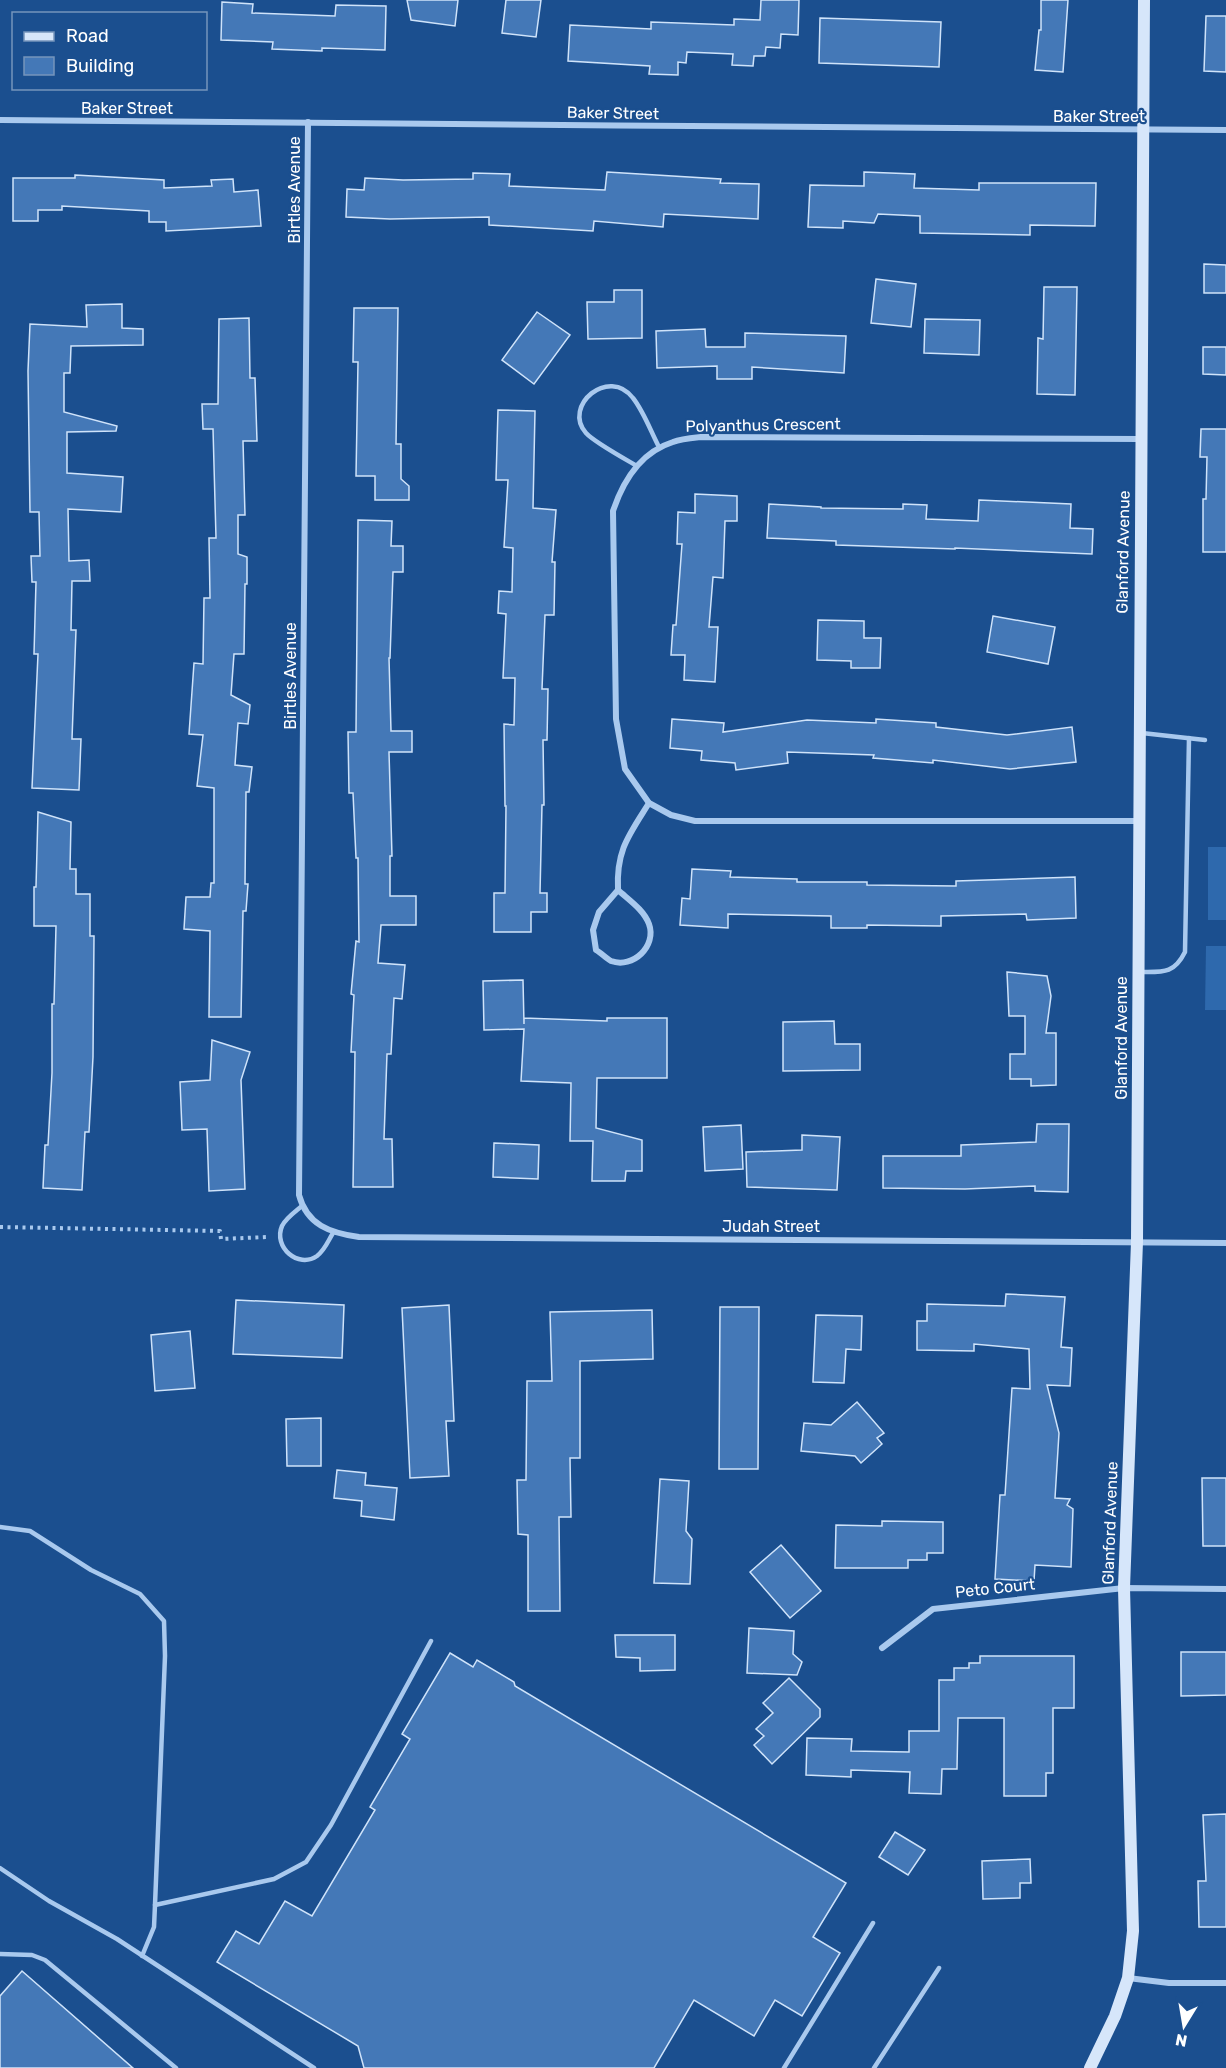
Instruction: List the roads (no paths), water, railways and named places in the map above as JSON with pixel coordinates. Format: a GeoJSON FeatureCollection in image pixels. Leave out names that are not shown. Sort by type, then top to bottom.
{"type":"FeatureCollection","features":[{"type":"Feature","properties":{"kind":"main road","name":"Glanford Avenue"},"geometry":{"type":"LineString","coordinates":[[1090,2068],[1115,2016],[1128,1978],[1133,1931],[1124,1588],[1137,1242],[1138,733],[1144,0]]}},
{"type":"Feature","properties":{"kind":"street","name":"Baker Street"},"geometry":{"type":"LineString","coordinates":[[0,120],[729,128],[1226,130]]}},
{"type":"Feature","properties":{"kind":"street","name":"Birtles Avenue"},"geometry":{"type":"LineString","coordinates":[[302,1206],[299,1195],[308,122]]}},
{"type":"Feature","properties":{"kind":"street","name":"Polyanthus Crescent"},"geometry":{"type":"LineString","coordinates":[[1138,821],[695,821],[671,815],[649,803],[625,769],[616,719],[613,511],[619,492],[637,466],[659,447],[674,441],[701,437],[1141,439]]}},
{"type":"Feature","properties":{"kind":"street"},"geometry":{"type":"LineString","coordinates":[[618,890],[641,910],[650,925],[651,941],[643,953],[629,961],[612,961],[596,950],[593,930],[599,912],[618,890],[617,869],[624,844],[649,803]]}},
{"type":"Feature","properties":{"kind":"street","name":"Judah Street"},"geometry":{"type":"LineString","coordinates":[[302,1206],[318,1224],[333,1233],[358,1237],[1226,1243]]}},
{"type":"Feature","properties":{"kind":"street","name":"Peto Court"},"geometry":{"type":"LineString","coordinates":[[882,1648],[933,1609],[1124,1588],[1226,1589]]}},
{"type":"Feature","properties":{"kind":"street"},"geometry":{"type":"LineString","coordinates":[[1128,1978],[1169,1983],[1226,1983]]}},
{"type":"Feature","properties":{"kind":"lane"},"geometry":{"type":"LineString","coordinates":[[637,466],[586,433],[581,423],[580,411],[584,400],[592,392],[603,387],[614,386],[625,390],[633,398],[659,447]]}},
{"type":"Feature","properties":{"kind":"lane"},"geometry":{"type":"LineString","coordinates":[[1138,733],[1205,740]]}},
{"type":"Feature","properties":{"kind":"lane"},"geometry":{"type":"LineString","coordinates":[[1138,972],[1164,972],[1179,964],[1185,952],[1189,738]]}},
{"type":"Feature","properties":{"kind":"lane"},"geometry":{"type":"LineString","coordinates":[[302,1206],[287,1219],[282,1227],[280,1237],[283,1248],[291,1257],[303,1260],[314,1258],[323,1250],[333,1233]]}},
{"type":"Feature","properties":{"kind":"lane"},"geometry":{"type":"LineString","coordinates":[[0,1527],[30,1531],[91,1570],[140,1594],[164,1621],[165,1656],[154,1926],[142,1956]]}},
{"type":"Feature","properties":{"kind":"lane"},"geometry":{"type":"LineString","coordinates":[[155,1905],[274,1879],[306,1862],[331,1825],[431,1641]]}},
{"type":"Feature","properties":{"kind":"lane"},"geometry":{"type":"LineString","coordinates":[[0,1868],[49,1901],[142,1956],[314,2068]]}},
{"type":"Feature","properties":{"kind":"lane"},"geometry":{"type":"LineString","coordinates":[[784,2068],[873,1923]]}},
{"type":"Feature","properties":{"kind":"lane"},"geometry":{"type":"LineString","coordinates":[[0,1954],[32,1955],[45,1960],[176,2068]]}},
{"type":"Feature","properties":{"kind":"lane"},"geometry":{"type":"LineString","coordinates":[[874,2068],[939,1968]]}}]}
